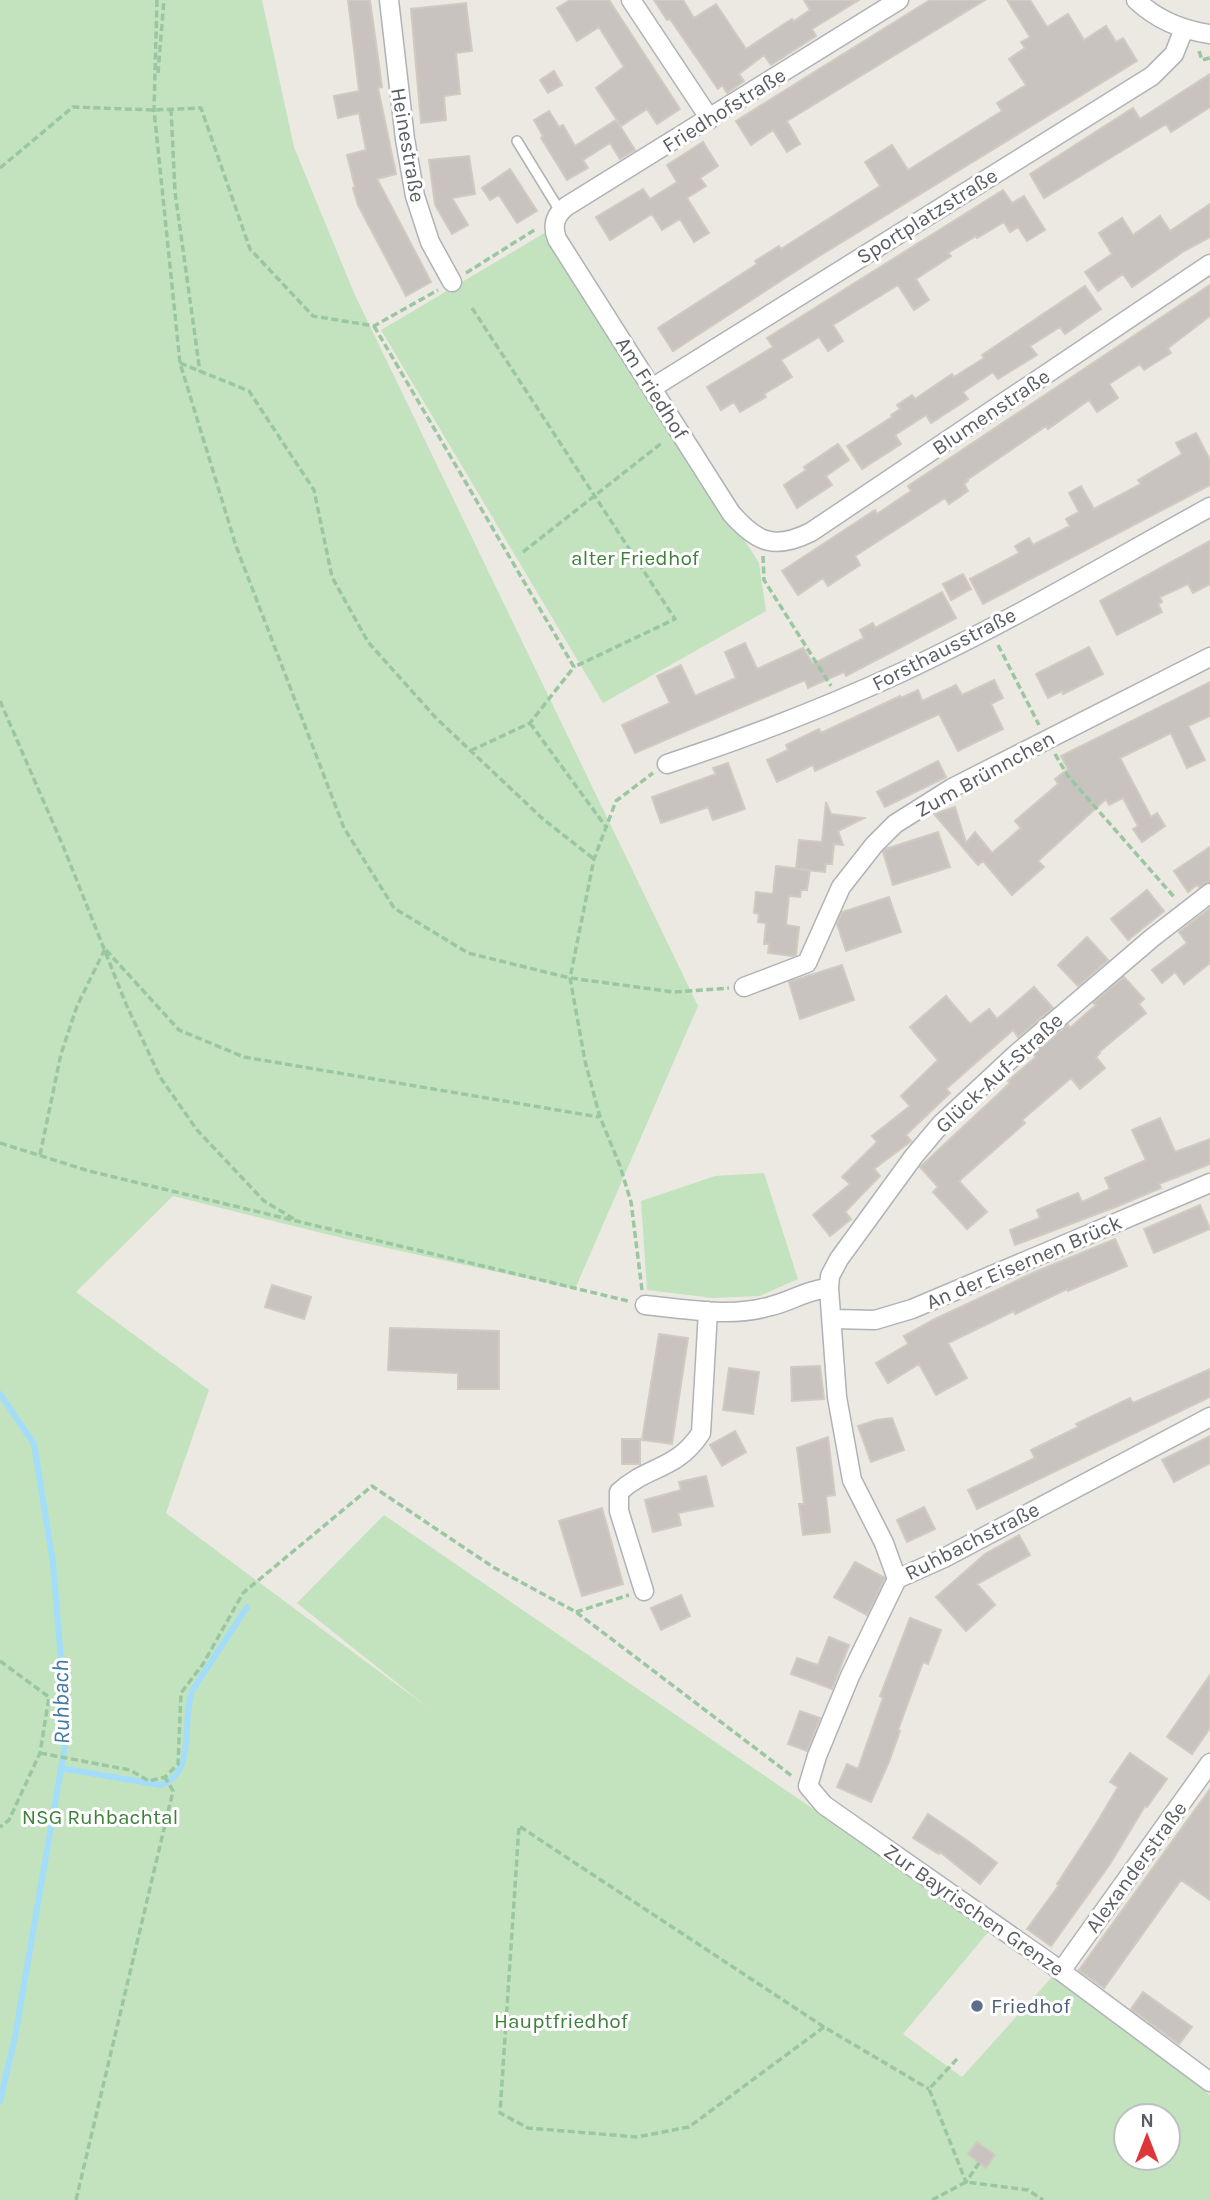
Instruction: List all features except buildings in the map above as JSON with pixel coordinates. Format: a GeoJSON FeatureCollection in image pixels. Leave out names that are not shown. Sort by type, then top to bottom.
{"type":"FeatureCollection","features":[{"type":"Feature","properties":{"kind":"street","name":"Heinestraße"},"geometry":{"type":"LineString","coordinates":[[388,0],[415,196],[430,242],[452,282]]}},
{"type":"Feature","properties":{"kind":"street"},"geometry":{"type":"LineString","coordinates":[[632,0],[710,119]]}},
{"type":"Feature","properties":{"kind":"street","name":"Friedhofstraße"},"geometry":{"type":"LineString","coordinates":[[557,217],[710,119],[876,6],[900,0]]}},
{"type":"Feature","properties":{"kind":"street"},"geometry":{"type":"LineString","coordinates":[[1136,0],[1162,20],[1184,29],[1210,33]]}},
{"type":"Feature","properties":{"kind":"street","name":"Sportplatzstraße"},"geometry":{"type":"LineString","coordinates":[[652,388],[1152,76],[1174,54],[1184,29]]}},
{"type":"Feature","properties":{"kind":"street","name":"Am Friedhof"},"geometry":{"type":"LineString","coordinates":[[557,217],[558,239],[731,513],[745,529],[765,541]]}},
{"type":"Feature","properties":{"kind":"street","name":"Blumenstraße"},"geometry":{"type":"LineString","coordinates":[[765,541],[793,541],[811,532],[1210,264]]}},
{"type":"Feature","properties":{"kind":"street","name":"Forsthausstraße"},"geometry":{"type":"LineString","coordinates":[[667,764],[755,734],[902,673],[1210,507]]}},
{"type":"Feature","properties":{"kind":"street","name":"Zum Brünnchen"},"geometry":{"type":"LineString","coordinates":[[744,987],[807,963],[841,887],[874,845],[895,824],[952,788],[1210,657]]}},
{"type":"Feature","properties":{"kind":"street","name":"Glück-Auf-Straße"},"geometry":{"type":"LineString","coordinates":[[829,1288],[830,1276],[839,1259],[914,1156],[942,1124],[1015,1055],[1186,910],[1210,893]]}},
{"type":"Feature","properties":{"kind":"street","name":"An der Eisernen Brück"},"geometry":{"type":"LineString","coordinates":[[833,1318],[875,1320],[912,1309],[1210,1183]]}},
{"type":"Feature","properties":{"kind":"street"},"geometry":{"type":"LineString","coordinates":[[645,1305],[742,1311],[772,1306],[812,1289],[829,1288],[837,1397],[852,1480],[884,1543],[897,1579]]}},
{"type":"Feature","properties":{"kind":"street"},"geometry":{"type":"LineString","coordinates":[[644,1591],[620,1511],[619,1493],[632,1480],[669,1464],[691,1448],[701,1433],[708,1311]]}},
{"type":"Feature","properties":{"kind":"street","name":"Ruhbachstraße"},"geometry":{"type":"LineString","coordinates":[[808,1786],[817,1756],[850,1676],[897,1579],[944,1558],[1210,1417]]}},
{"type":"Feature","properties":{"kind":"street","name":"Alexanderstraße"},"geometry":{"type":"LineString","coordinates":[[1061,1971],[1210,1763]]}},
{"type":"Feature","properties":{"kind":"street","name":"Zur Bayrischen Grenze"},"geometry":{"type":"LineString","coordinates":[[808,1786],[824,1805],[1061,1971],[1210,2082]]}},
{"type":"Feature","properties":{"kind":"lane","name":"Am Friedhof"},"geometry":{"type":"LineString","coordinates":[[517,141],[557,217]]}},
{"type":"Feature","properties":{"kind":"path"},"geometry":{"type":"LineString","coordinates":[[157,0],[155,110],[180,363],[236,546],[344,828],[394,908],[468,953],[570,978],[674,992],[744,987]]}},
{"type":"Feature","properties":{"kind":"path"},"geometry":{"type":"LineString","coordinates":[[155,110],[164,0]]}},
{"type":"Feature","properties":{"kind":"path"},"geometry":{"type":"LineString","coordinates":[[0,168],[73,107],[155,110],[201,108],[250,249],[313,316],[374,326],[452,282],[557,217]]}},
{"type":"Feature","properties":{"kind":"path"},"geometry":{"type":"LineString","coordinates":[[171,109],[176,192],[200,372]]}},
{"type":"Feature","properties":{"kind":"path"},"geometry":{"type":"LineString","coordinates":[[470,751],[530,723],[574,667],[675,619],[472,308]]}},
{"type":"Feature","properties":{"kind":"path"},"geometry":{"type":"LineString","coordinates":[[374,326],[574,667]]}},
{"type":"Feature","properties":{"kind":"path"},"geometry":{"type":"LineString","coordinates":[[180,363],[249,391],[314,490],[332,577],[368,642],[436,719],[543,819],[594,859]]}},
{"type":"Feature","properties":{"kind":"path"},"geometry":{"type":"LineString","coordinates":[[523,552],[679,430]]}},
{"type":"Feature","properties":{"kind":"path"},"geometry":{"type":"LineString","coordinates":[[765,541],[762,565],[764,580],[840,700]]}},
{"type":"Feature","properties":{"kind":"path"},"geometry":{"type":"LineString","coordinates":[[989,628],[1068,776],[1186,910]]}},
{"type":"Feature","properties":{"kind":"path"},"geometry":{"type":"LineString","coordinates":[[0,701],[126,1004],[160,1077],[190,1119],[264,1201],[299,1222]]}},
{"type":"Feature","properties":{"kind":"path"},"geometry":{"type":"LineString","coordinates":[[530,723],[606,827]]}},
{"type":"Feature","properties":{"kind":"path"},"geometry":{"type":"LineString","coordinates":[[0,1143],[89,1171],[645,1305],[639,1279],[631,1202],[600,1117],[585,1061],[570,978],[594,859],[615,801],[667,764]]}},
{"type":"Feature","properties":{"kind":"path"},"geometry":{"type":"LineString","coordinates":[[105,949],[179,1030],[244,1057],[600,1117]]}},
{"type":"Feature","properties":{"kind":"path"},"geometry":{"type":"LineString","coordinates":[[40,1156],[61,1054],[77,1006],[105,949]]}},
{"type":"Feature","properties":{"kind":"path"},"geometry":{"type":"LineString","coordinates":[[40,1753],[130,1770],[149,1781],[165,1777],[178,1764],[181,1693],[203,1664],[243,1593],[372,1486],[493,1567],[576,1612],[780,1767]]}},
{"type":"Feature","properties":{"kind":"path"},"geometry":{"type":"LineString","coordinates":[[576,1612],[644,1591]]}},
{"type":"Feature","properties":{"kind":"path"},"geometry":{"type":"LineString","coordinates":[[0,1661],[49,1697],[40,1753],[9,1820],[0,1826]]}},
{"type":"Feature","properties":{"kind":"path"},"geometry":{"type":"LineString","coordinates":[[76,2200],[173,1791],[165,1777]]}},
{"type":"Feature","properties":{"kind":"path"},"geometry":{"type":"LineString","coordinates":[[824,2027],[690,2127],[637,2137],[528,2128],[500,2113],[519,1826],[824,2027],[929,2089],[966,2182]]}},
{"type":"Feature","properties":{"kind":"path"},"geometry":{"type":"LineString","coordinates":[[929,2089],[957,2059]]}},
{"type":"Feature","properties":{"kind":"path"},"geometry":{"type":"LineString","coordinates":[[932,2200],[966,2182],[979,2163]]}},
{"type":"Feature","properties":{"kind":"path"},"geometry":{"type":"LineString","coordinates":[[966,2182],[1028,2190],[1043,2200]]}},
{"type":"Feature","properties":{"kind":"green space"},"geometry":{"type":"Polygon","coordinates":[[[0,0],[262,0],[294,147],[354,293],[698,1006],[575,1289],[346,1239],[173,1196],[76,1292],[209,1390],[166,1513],[427,1707],[297,1603],[384,1515],[990,1930],[903,2034],[962,2077],[1052,1977],[1210,2095],[1210,2200],[0,2200],[0,0]]]}},
{"type":"Feature","properties":{"kind":"green space","name":"alter Friedhof"},"geometry":{"type":"Polygon","coordinates":[[[548,231],[759,563],[766,611],[603,703],[381,330],[548,231]]]}},
{"type":"Feature","properties":{"kind":"green space"},"geometry":{"type":"Polygon","coordinates":[[[764,1173],[798,1279],[760,1296],[713,1298],[647,1290],[641,1201],[715,1176],[764,1173]]]}},
{"type":"Feature","properties":{"kind":"waterway","name":"Ruhbach"},"geometry":{"type":"LineString","coordinates":[[0,1394],[34,1444],[53,1563],[67,1733],[15,2037],[0,2101]]}},
{"type":"Feature","properties":{"kind":"waterway"},"geometry":{"type":"LineString","coordinates":[[60,1768],[161,1785],[172,1779],[184,1758],[192,1691],[247,1607]]}},
{"type":"Feature","properties":{"kind":"place","name":"Friedhof"},"geometry":{"type":"Point","coordinates":[977,2006]}},
{"type":"Feature","properties":{"kind":"park label","name":"NSG Ruhbachtal"},"geometry":{"type":"Point","coordinates":[100,1817]}},
{"type":"Feature","properties":{"kind":"park label","name":"Hauptfriedhof"},"geometry":{"type":"Point","coordinates":[561,2021]}}]}
